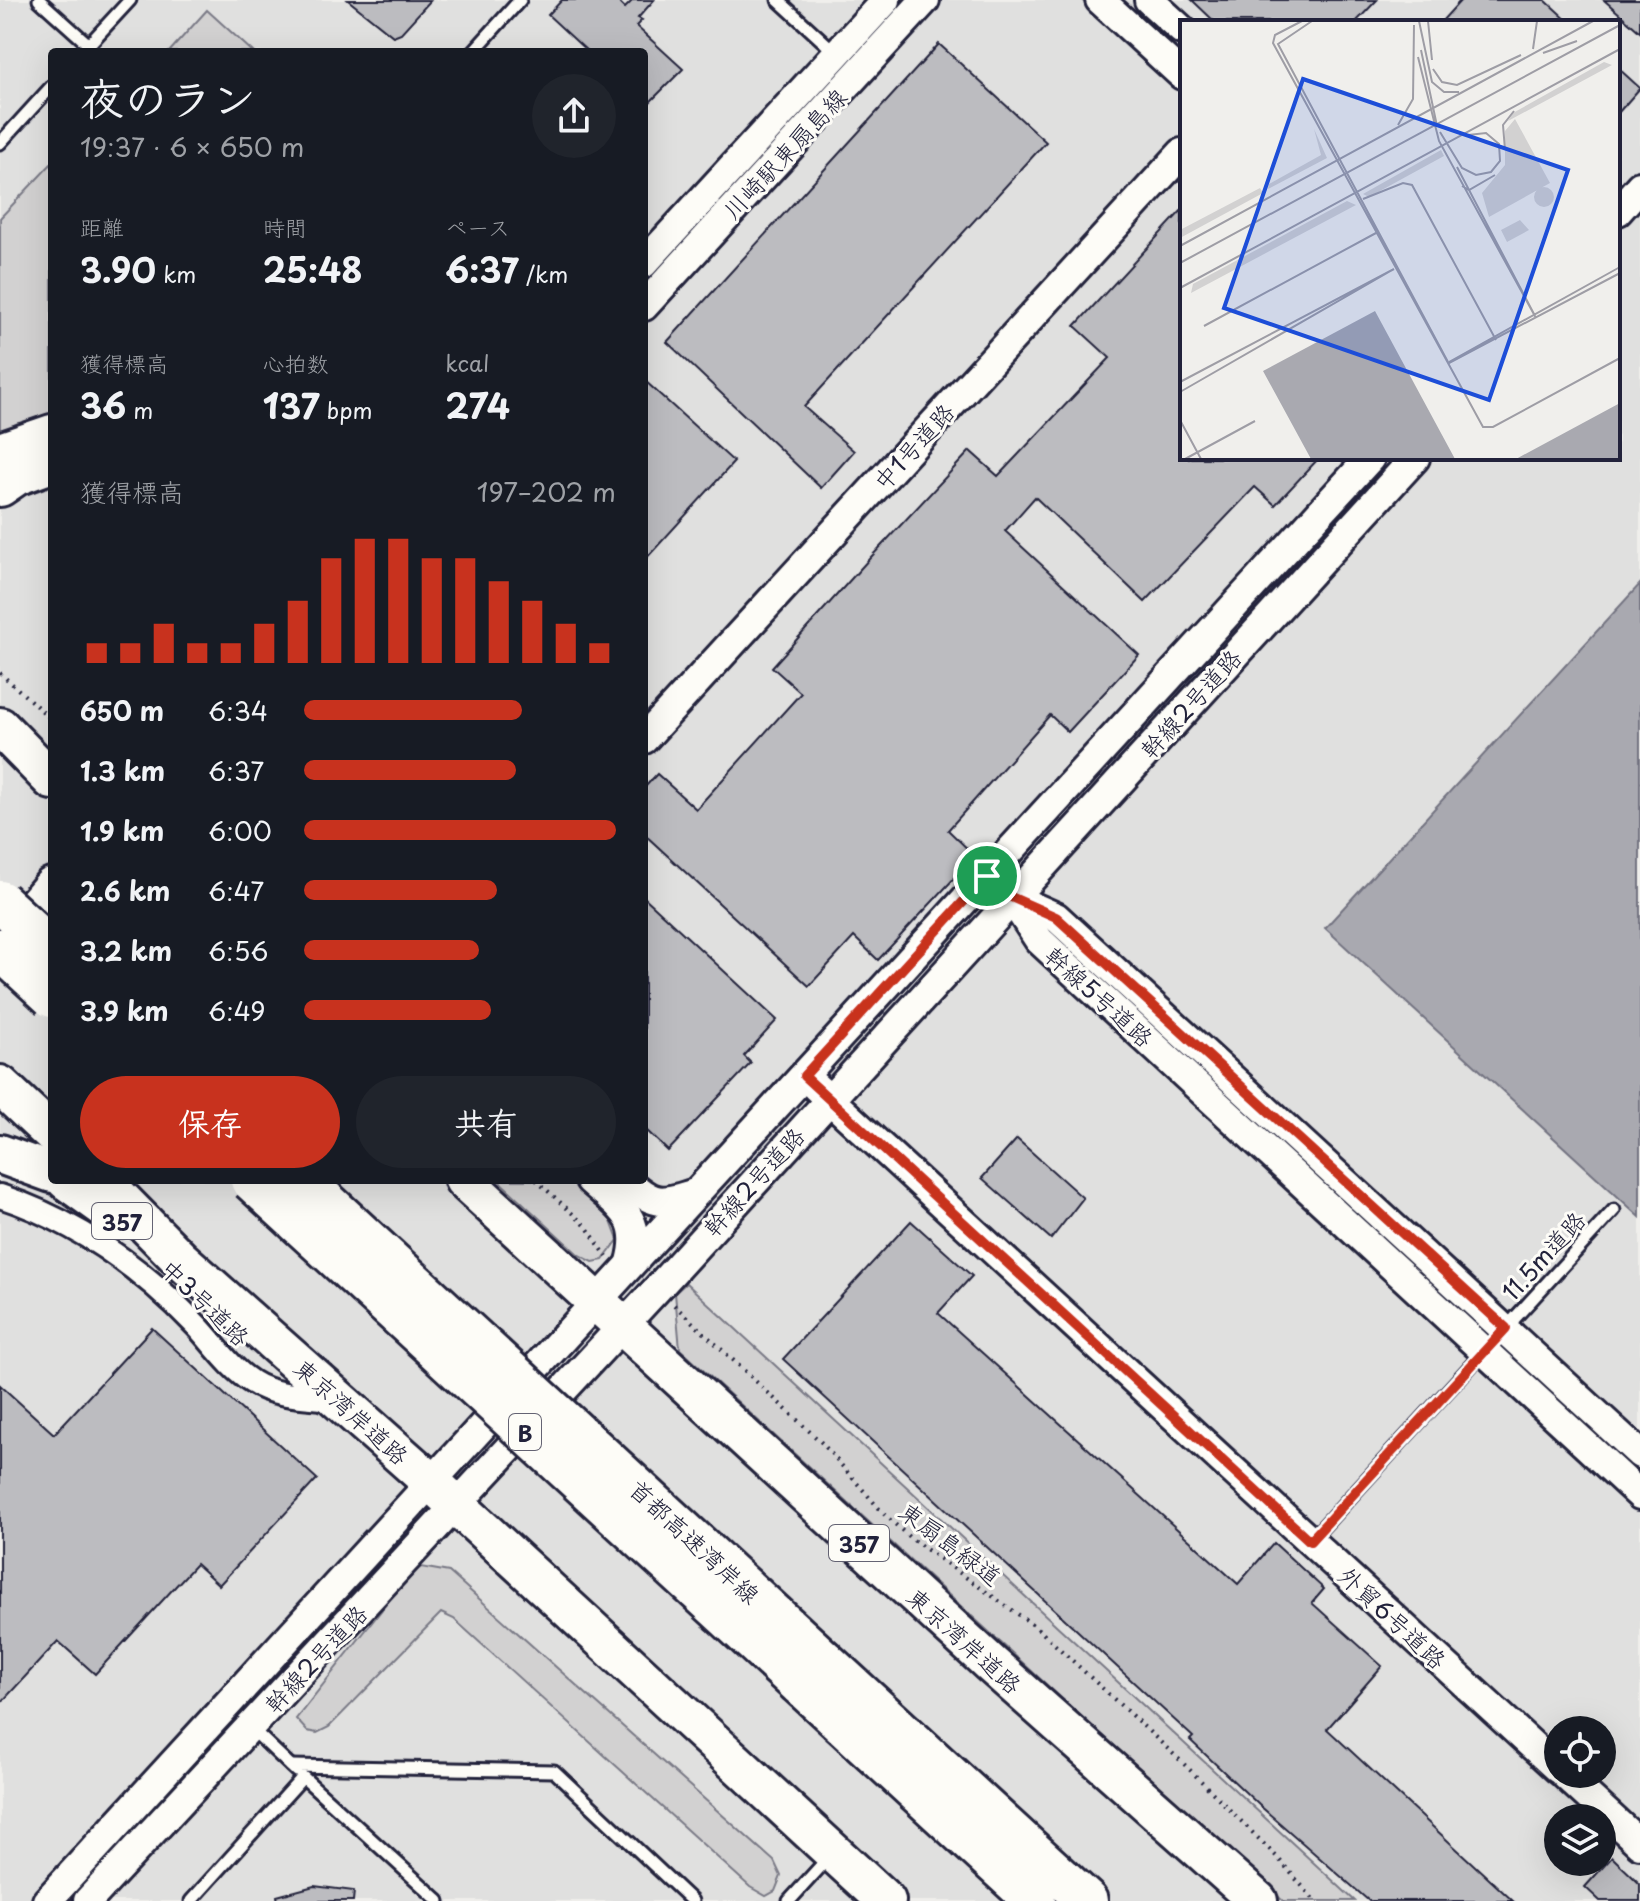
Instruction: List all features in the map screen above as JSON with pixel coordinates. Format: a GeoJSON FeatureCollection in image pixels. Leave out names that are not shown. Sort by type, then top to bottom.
{"type":"FeatureCollection","features":[{"type":"Feature","properties":{"kind":"highway"},"geometry":{"type":"LineString","coordinates":[[0,452],[48,435]]}},
{"type":"Feature","properties":{"kind":"highway"},"geometry":{"type":"LineString","coordinates":[[0,487],[16,476],[48,464]]}},
{"type":"Feature","properties":{"kind":"highway"},"geometry":{"type":"LineString","coordinates":[[0,727],[48,776]]}},
{"type":"Feature","properties":{"kind":"highway"},"geometry":{"type":"LineString","coordinates":[[0,756],[48,800]]}},
{"type":"Feature","properties":{"kind":"highway"},"geometry":{"type":"LineString","coordinates":[[38,904],[48,936]]}},
{"type":"Feature","properties":{"kind":"highway"},"geometry":{"type":"LineString","coordinates":[[0,949],[48,993]]}},
{"type":"Feature","properties":{"kind":"highway"},"geometry":{"type":"LineString","coordinates":[[0,1085],[48,1130]]}},
{"type":"Feature","properties":{"kind":"highway"},"geometry":{"type":"LineString","coordinates":[[0,1154],[48,1172]]}},
{"type":"Feature","properties":{"kind":"highway","name":"357"},"geometry":{"type":"LineString","coordinates":[[72,1184],[181,1260]]}},
{"type":"Feature","properties":{"kind":"highway","name":"東京湾岸道路"},"geometry":{"type":"LineString","coordinates":[[106,1184],[181,1260],[340,1400],[886,1901]]}},
{"type":"Feature","properties":{"kind":"highway","name":"首都高速湾岸線"},"geometry":{"type":"LineString","coordinates":[[256,1184],[811,1672],[1087,1901]]}},
{"type":"Feature","properties":{"kind":"highway","name":"首都高速湾岸線"},"geometry":{"type":"LineString","coordinates":[[307,1184],[811,1672],[1035,1901]]}},
{"type":"Feature","properties":{"kind":"highway","name":"東京湾岸道路"},"geometry":{"type":"LineString","coordinates":[[470,1184],[616,1290],[991,1664],[1258,1901]]}},
{"type":"Feature","properties":{"kind":"street","name":"川崎駅東扇島線"},"geometry":{"type":"LineString","coordinates":[[648,259],[886,0]]}},
{"type":"Feature","properties":{"kind":"street","name":"川崎駅東扇島線"},"geometry":{"type":"LineString","coordinates":[[648,302],[925,0]]}},
{"type":"Feature","properties":{"kind":"street"},"geometry":{"type":"LineString","coordinates":[[1100,0],[1180,73]]}},
{"type":"Feature","properties":{"kind":"street"},"geometry":{"type":"LineString","coordinates":[[1149,0],[1180,28]]}},
{"type":"Feature","properties":{"kind":"street","name":"中1号道路"},"geometry":{"type":"LineString","coordinates":[[648,735],[1180,155]]}},
{"type":"Feature","properties":{"kind":"street"},"geometry":{"type":"LineString","coordinates":[[1620,209],[1640,186]]}},
{"type":"Feature","properties":{"kind":"street","name":"幹線2号道路"},"geometry":{"type":"LineString","coordinates":[[88,1901],[251,1728],[695,1193],[1368,460]]}},
{"type":"Feature","properties":{"kind":"street","name":"幹線2号道路"},"geometry":{"type":"LineString","coordinates":[[616,1290],[657,1289],[1011,897],[1413,460]]}},
{"type":"Feature","properties":{"kind":"street"},"geometry":{"type":"LineString","coordinates":[[987,876],[1011,897]]}},
{"type":"Feature","properties":{"kind":"street","name":"幹線5号道路"},"geometry":{"type":"LineString","coordinates":[[1011,897],[1056,917],[1640,1454]]}},
{"type":"Feature","properties":{"kind":"street","name":"幹線5号道路"},"geometry":{"type":"LineString","coordinates":[[1011,897],[1039,940],[1640,1495]]}},
{"type":"Feature","properties":{"kind":"street"},"geometry":{"type":"LineString","coordinates":[[0,937],[38,904]]}},
{"type":"Feature","properties":{"kind":"street"},"geometry":{"type":"LineString","coordinates":[[0,976],[38,904]]}},
{"type":"Feature","properties":{"kind":"street","name":"外貿6号道路"},"geometry":{"type":"LineString","coordinates":[[804,1076],[1544,1756]]}},
{"type":"Feature","properties":{"kind":"street"},"geometry":{"type":"LineString","coordinates":[[594,1184],[633,1222],[636,1244],[616,1290]]}},
{"type":"Feature","properties":{"kind":"street"},"geometry":{"type":"LineString","coordinates":[[631,1184],[655,1202],[695,1193]]}},
{"type":"Feature","properties":{"kind":"street","name":"中3号道路"},"geometry":{"type":"LineString","coordinates":[[0,1196],[63,1221],[115,1254],[196,1325],[251,1382],[271,1391],[340,1400]]}},
{"type":"Feature","properties":{"kind":"street","name":"幹線2号道路"},"geometry":{"type":"LineString","coordinates":[[47,1901],[443,1494]]}},
{"type":"Feature","properties":{"kind":"street"},"geometry":{"type":"LineString","coordinates":[[1579,1788],[1640,1844]]}},
{"type":"Feature","properties":{"kind":"lane"},"geometry":{"type":"LineString","coordinates":[[39,0],[86,48],[130,0]]}},
{"type":"Feature","properties":{"kind":"lane"},"geometry":{"type":"LineString","coordinates":[[477,48],[520,0]]}},
{"type":"Feature","properties":{"kind":"lane"},"geometry":{"type":"LineString","coordinates":[[778,0],[837,54]]}},
{"type":"Feature","properties":{"kind":"lane"},"geometry":{"type":"LineString","coordinates":[[0,143],[48,90]]}},
{"type":"Feature","properties":{"kind":"lane","name":"11.5m道路"},"geometry":{"type":"LineString","coordinates":[[1310,1541],[1614,1210]]}},
{"type":"Feature","properties":{"kind":"lane"},"geometry":{"type":"LineString","coordinates":[[251,1728],[439,1901]]}},
{"type":"Feature","properties":{"kind":"lane"},"geometry":{"type":"LineString","coordinates":[[291,1766],[554,1771],[692,1901]]}},
{"type":"Feature","properties":{"kind":"lane"},"geometry":{"type":"LineString","coordinates":[[191,1901],[303,1777]]}},
{"type":"Feature","properties":{"kind":"lane"},"geometry":{"type":"LineString","coordinates":[[789,1901],[833,1852]]}},
{"type":"Feature","properties":{"kind":"path"},"geometry":{"type":"LineString","coordinates":[[0,673],[48,716]]}},
{"type":"Feature","properties":{"kind":"path"},"geometry":{"type":"LineString","coordinates":[[540,1184],[586,1226],[616,1290]]}},
{"type":"Feature","properties":{"kind":"path","name":"東扇島緑道"},"geometry":{"type":"LineString","coordinates":[[657,1289],[822,1443],[892,1522],[1036,1627],[1182,1762],[1277,1857],[1315,1901]]}},
{"type":"Feature","properties":{"kind":"shaded area"},"geometry":{"type":"Polygon","coordinates":[[[0,0],[1640,0],[1640,584],[1326,928],[1640,1217],[1640,1901],[0,1901],[0,0]]]}},
{"type":"Feature","properties":{"kind":"shaded area"},"geometry":{"type":"Polygon","coordinates":[[[207,10],[249,48],[173,48],[207,10]]]}},
{"type":"Feature","properties":{"kind":"shaded area"},"geometry":{"type":"Polygon","coordinates":[[[48,167],[48,420],[18,423],[0,432],[0,218],[48,167]]]}},
{"type":"Feature","properties":{"kind":"shaded area"},"geometry":{"type":"Polygon","coordinates":[[[1640,584],[1640,1217],[1325,928],[1640,584]]]}},
{"type":"Feature","properties":{"kind":"shaded area"},"geometry":{"type":"Polygon","coordinates":[[[502,1184],[574,1184],[609,1216],[618,1240],[603,1260],[593,1262],[579,1255],[502,1184]]]}},
{"type":"Feature","properties":{"kind":"shaded area"},"geometry":{"type":"Polygon","coordinates":[[[686,1283],[1355,1901],[1283,1901],[680,1349],[675,1293],[686,1283]]]}},
{"type":"Feature","properties":{"kind":"shaded area"},"geometry":{"type":"Polygon","coordinates":[[[421,1567],[449,1572],[774,1861],[781,1876],[775,1891],[766,1896],[750,1887],[454,1619],[441,1613],[329,1727],[317,1733],[307,1731],[296,1719],[406,1579],[421,1567]]]}},
{"type":"Feature","properties":{"kind":"building"},"geometry":{"type":"Polygon","coordinates":[[[348,0],[431,0],[401,33],[393,36],[348,0]]]}},
{"type":"Feature","properties":{"kind":"building"},"geometry":{"type":"Polygon","coordinates":[[[562,0],[617,0],[625,8],[633,0],[654,0],[638,18],[642,20],[636,26],[683,69],[648,104],[648,48],[584,48],[548,15],[562,0]]]}},
{"type":"Feature","properties":{"kind":"building"},"geometry":{"type":"Polygon","coordinates":[[[1192,0],[1377,0],[1358,20],[1213,20],[1192,0]]]}},
{"type":"Feature","properties":{"kind":"building"},"geometry":{"type":"Polygon","coordinates":[[[1461,0],[1545,0],[1567,20],[1443,20],[1461,0]]]}},
{"type":"Feature","properties":{"kind":"building"},"geometry":{"type":"Polygon","coordinates":[[[1604,0],[1640,0],[1640,32],[1604,0]]]}},
{"type":"Feature","properties":{"kind":"building"},"geometry":{"type":"Polygon","coordinates":[[[939,44],[1046,142],[804,407],[854,451],[821,488],[667,342],[939,44]]]}},
{"type":"Feature","properties":{"kind":"building"},"geometry":{"type":"Polygon","coordinates":[[[1620,70],[1640,88],[1620,111],[1620,70]]]}},
{"type":"Feature","properties":{"kind":"building"},"geometry":{"type":"Polygon","coordinates":[[[1180,212],[1180,460],[1317,460],[1275,505],[1255,487],[1145,602],[1035,497],[1005,531],[1139,655],[1068,732],[1050,715],[948,830],[975,856],[878,960],[854,937],[809,986],[648,838],[648,784],[657,774],[696,809],[801,693],[772,667],[870,558],[970,451],[998,476],[1110,358],[1075,326],[1180,212]]]}},
{"type":"Feature","properties":{"kind":"building"},"geometry":{"type":"Polygon","coordinates":[[[648,384],[734,462],[648,557],[648,384]]]}},
{"type":"Feature","properties":{"kind":"building"},"geometry":{"type":"Polygon","coordinates":[[[648,901],[777,1020],[744,1056],[751,1063],[668,1151],[648,1132],[648,901]]]}},
{"type":"Feature","properties":{"kind":"building"},"geometry":{"type":"Polygon","coordinates":[[[1017,1139],[1083,1198],[1051,1239],[982,1178],[1017,1139]]]}},
{"type":"Feature","properties":{"kind":"building"},"geometry":{"type":"Polygon","coordinates":[[[911,1221],[972,1276],[938,1313],[1238,1584],[1274,1543],[1324,1589],[1312,1603],[1382,1666],[1327,1729],[1513,1901],[1369,1901],[1259,1805],[1190,1740],[1193,1737],[783,1359],[911,1221]]]}},
{"type":"Feature","properties":{"kind":"building"},"geometry":{"type":"Polygon","coordinates":[[[152,1328],[317,1479],[219,1585],[196,1564],[95,1674],[58,1641],[0,1704],[0,1385],[54,1434],[152,1328]]]}},
{"type":"Feature","properties":{"kind":"building"},"geometry":{"type":"Polygon","coordinates":[[[1616,1861],[1640,1884],[1640,1901],[1600,1901],[1585,1887],[1595,1876],[1616,1876],[1616,1861]]]}},
{"type":"Feature","properties":{"kind":"building"},"geometry":{"type":"Polygon","coordinates":[[[314,1886],[354,1891],[353,1901],[278,1901],[277,1896],[314,1886]]]}},
{"type":"Feature","properties":{"kind":"route"},"geometry":{"type":"LineString","coordinates":[[987,876],[1011,897],[1056,917],[1506,1328],[1310,1541],[804,1076],[987,876]]}}]}
